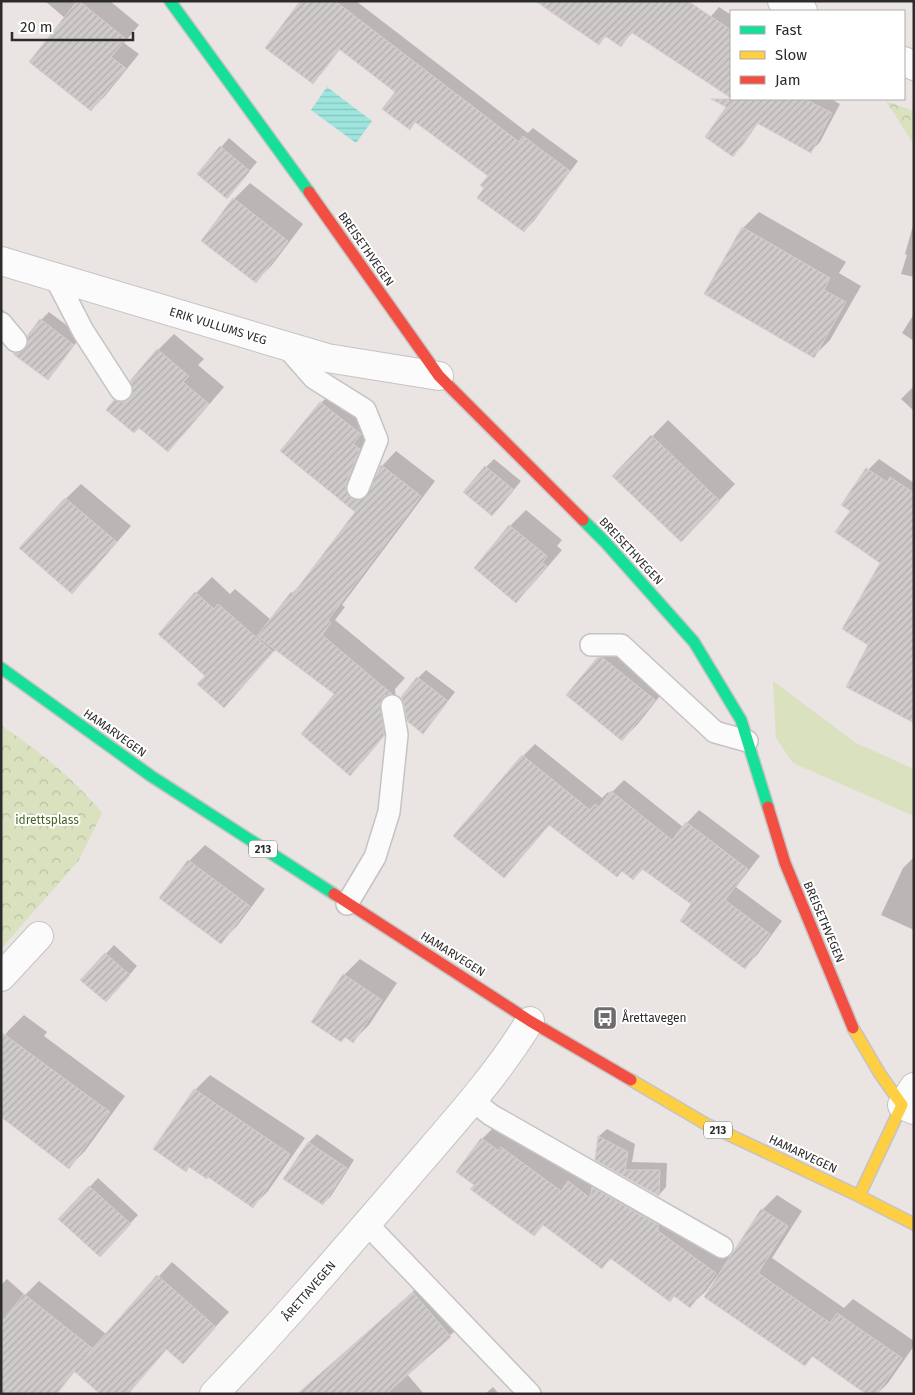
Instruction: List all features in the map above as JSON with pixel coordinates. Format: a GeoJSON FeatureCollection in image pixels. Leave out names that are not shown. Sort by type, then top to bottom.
{"type":"FeatureCollection","features":[{"type":"Feature","properties":{"kind":"street","name":"BREISETHVEGEN"},"geometry":{"type":"LineString","coordinates":[[170,1],[298,176],[439,376],[606,543],[694,642],[741,720],[785,863],[850,1020],[880,1074],[910,1101],[859,1196]]}},
{"type":"Feature","properties":{"kind":"street"},"geometry":{"type":"LineString","coordinates":[[782,1],[800,10]]}},
{"type":"Feature","properties":{"kind":"street","name":"ERIK VULLUMS VEG"},"geometry":{"type":"LineString","coordinates":[[1,261],[327,358],[439,376]]}},
{"type":"Feature","properties":{"kind":"street","name":"HAMARVEGEN"},"geometry":{"type":"LineString","coordinates":[[1,668],[151,776],[530,1021],[706,1124],[914,1224]]}},
{"type":"Feature","properties":{"kind":"street"},"geometry":{"type":"LineString","coordinates":[[1,977],[39,936]]}},
{"type":"Feature","properties":{"kind":"street","name":"ÅRETTAVEGEN"},"geometry":{"type":"LineString","coordinates":[[214,1394],[258,1348],[473,1101],[516,1044],[530,1021]]}},
{"type":"Feature","properties":{"kind":"lane"},"geometry":{"type":"LineString","coordinates":[[55,277],[83,331],[121,390]]}},
{"type":"Feature","properties":{"kind":"lane"},"geometry":{"type":"LineString","coordinates":[[1,322],[16,341]]}},
{"type":"Feature","properties":{"kind":"lane"},"geometry":{"type":"LineString","coordinates":[[285,345],[314,378],[365,410],[377,440],[358,488]]}},
{"type":"Feature","properties":{"kind":"lane"},"geometry":{"type":"LineString","coordinates":[[592,645],[621,645],[715,732],[747,741]]}},
{"type":"Feature","properties":{"kind":"lane"},"geometry":{"type":"LineString","coordinates":[[347,904],[375,857],[389,812],[397,735],[392,706]]}},
{"type":"Feature","properties":{"kind":"lane"},"geometry":{"type":"LineString","coordinates":[[473,1101],[491,1115],[722,1247]]}},
{"type":"Feature","properties":{"kind":"lane"},"geometry":{"type":"LineString","coordinates":[[367,1224],[530,1394]]}},
{"type":"Feature","properties":{"kind":"green space"},"geometry":{"type":"Polygon","coordinates":[[[886,101],[914,111],[914,145],[886,101]]]}},
{"type":"Feature","properties":{"kind":"green space"},"geometry":{"type":"Polygon","coordinates":[[[773,681],[856,743],[914,769],[914,816],[793,763],[776,738],[773,681]]]}},
{"type":"Feature","properties":{"kind":"green space","name":"idrettsplass"},"geometry":{"type":"Polygon","coordinates":[[[1,725],[55,765],[102,813],[79,860],[1,949],[1,725]]]}},
{"type":"Feature","properties":{"kind":"water"},"geometry":{"type":"Polygon","coordinates":[[[327,87],[372,121],[356,143],[311,110],[327,87]]]}},
{"type":"Feature","properties":{"kind":"building"},"geometry":{"type":"Polygon","coordinates":[[[77,1],[126,39],[111,57],[126,68],[91,111],[29,62],[77,1]]]}},
{"type":"Feature","properties":{"kind":"building"},"geometry":{"type":"Polygon","coordinates":[[[300,1],[335,1],[519,142],[523,136],[570,171],[524,232],[477,198],[484,188],[480,185],[488,176],[415,122],[410,130],[382,109],[395,92],[339,49],[313,84],[265,48],[300,1]]]}},
{"type":"Feature","properties":{"kind":"building"},"geometry":{"type":"Polygon","coordinates":[[[536,1],[688,1],[730,29],[730,97],[631,32],[621,47],[605,36],[599,45],[536,1]]]}},
{"type":"Feature","properties":{"kind":"building"},"geometry":{"type":"Polygon","coordinates":[[[711,99],[807,100],[832,113],[811,153],[757,123],[733,157],[705,137],[726,107],[711,99]]]}},
{"type":"Feature","properties":{"kind":"building"},"geometry":{"type":"Polygon","coordinates":[[[220,146],[250,171],[227,199],[197,174],[220,146]]]}},
{"type":"Feature","properties":{"kind":"building"},"geometry":{"type":"Polygon","coordinates":[[[233,198],[288,241],[256,283],[201,241],[233,198]]]}},
{"type":"Feature","properties":{"kind":"building"},"geometry":{"type":"Polygon","coordinates":[[[742,227],[830,278],[824,290],[846,302],[814,358],[704,294],[742,227]]]}},
{"type":"Feature","properties":{"kind":"building"},"geometry":{"type":"Polygon","coordinates":[[[40,319],[74,345],[48,380],[13,354],[24,350],[28,345],[27,336],[40,319]]]}},
{"type":"Feature","properties":{"kind":"building"},"geometry":{"type":"Polygon","coordinates":[[[157,349],[189,376],[183,382],[209,404],[168,452],[139,428],[134,433],[106,410],[114,400],[127,401],[132,396],[133,389],[130,381],[157,349]]]}},
{"type":"Feature","properties":{"kind":"building"},"geometry":{"type":"Polygon","coordinates":[[[320,402],[361,434],[353,444],[360,449],[346,483],[346,490],[349,496],[359,500],[366,497],[381,465],[421,496],[328,620],[331,623],[322,635],[392,694],[384,696],[380,702],[384,735],[350,776],[301,734],[334,694],[257,636],[291,592],[293,594],[355,512],[280,451],[320,402]]]}},
{"type":"Feature","properties":{"kind":"building"},"geometry":{"type":"Polygon","coordinates":[[[651,435],[720,501],[681,542],[612,476],[651,435]]]}},
{"type":"Feature","properties":{"kind":"building"},"geometry":{"type":"Polygon","coordinates":[[[485,466],[514,490],[492,516],[463,492],[485,466]]]}},
{"type":"Feature","properties":{"kind":"building"},"geometry":{"type":"Polygon","coordinates":[[[866,468],[887,482],[890,477],[914,493],[914,723],[846,687],[868,645],[842,629],[880,563],[835,532],[850,511],[841,505],[866,468]]]}},
{"type":"Feature","properties":{"kind":"building"},"geometry":{"type":"Polygon","coordinates":[[[65,498],[117,542],[72,594],[19,548],[65,498]]]}},
{"type":"Feature","properties":{"kind":"building"},"geometry":{"type":"Polygon","coordinates":[[[509,525],[547,556],[542,563],[547,566],[516,603],[474,568],[509,525]]]}},
{"type":"Feature","properties":{"kind":"building"},"geometry":{"type":"Polygon","coordinates":[[[195,592],[214,609],[218,604],[273,652],[224,708],[197,684],[205,676],[158,634],[195,592]]]}},
{"type":"Feature","properties":{"kind":"building"},"geometry":{"type":"Polygon","coordinates":[[[597,658],[603,658],[655,700],[622,741],[566,695],[597,658]]]}},
{"type":"Feature","properties":{"kind":"building"},"geometry":{"type":"Polygon","coordinates":[[[417,677],[448,701],[423,734],[407,721],[401,697],[417,677]]]}},
{"type":"Feature","properties":{"kind":"building"},"geometry":{"type":"Polygon","coordinates":[[[522,755],[590,810],[595,804],[599,807],[611,791],[672,840],[686,822],[748,869],[725,900],[770,934],[745,969],[680,921],[691,904],[642,869],[633,880],[622,871],[617,877],[549,825],[504,878],[453,836],[522,755]]]}},
{"type":"Feature","properties":{"kind":"building"},"geometry":{"type":"Polygon","coordinates":[[[188,860],[250,906],[221,944],[159,898],[188,860]]]}},
{"type":"Feature","properties":{"kind":"building"},"geometry":{"type":"Polygon","coordinates":[[[105,953],[130,975],[106,1002],[80,980],[105,953]]]}},
{"type":"Feature","properties":{"kind":"building"},"geometry":{"type":"Polygon","coordinates":[[[343,974],[382,1000],[353,1043],[345,1037],[341,1042],[311,1022],[343,974]]]}},
{"type":"Feature","properties":{"kind":"building"},"geometry":{"type":"Polygon","coordinates":[[[1,1032],[110,1112],[69,1169],[1,1117],[1,1032]]]}},
{"type":"Feature","properties":{"kind":"building"},"geometry":{"type":"Polygon","coordinates":[[[194,1089],[290,1154],[253,1208],[208,1177],[207,1179],[189,1167],[186,1172],[153,1149],[194,1089]]]}},
{"type":"Feature","properties":{"kind":"building"},"geometry":{"type":"Polygon","coordinates":[[[598,1136],[628,1152],[625,1170],[660,1170],[659,1196],[595,1160],[598,1136]]]}},
{"type":"Feature","properties":{"kind":"building"},"geometry":{"type":"Polygon","coordinates":[[[481,1138],[499,1151],[501,1147],[561,1191],[568,1181],[590,1198],[592,1187],[658,1225],[658,1231],[716,1273],[690,1308],[674,1296],[670,1302],[610,1258],[602,1269],[543,1225],[534,1236],[470,1189],[474,1185],[456,1172],[481,1138]]]}},
{"type":"Feature","properties":{"kind":"building"},"geometry":{"type":"Polygon","coordinates":[[[308,1142],[347,1168],[323,1205],[283,1179],[308,1142]]]}},
{"type":"Feature","properties":{"kind":"building"},"geometry":{"type":"Polygon","coordinates":[[[89,1186],[131,1224],[100,1257],[58,1219],[89,1186]]]}},
{"type":"Feature","properties":{"kind":"building"},"geometry":{"type":"Polygon","coordinates":[[[761,1209],[788,1226],[758,1273],[830,1323],[837,1313],[902,1358],[877,1394],[866,1394],[812,1356],[805,1366],[704,1297],[761,1209]]]}},
{"type":"Feature","properties":{"kind":"building"},"geometry":{"type":"Polygon","coordinates":[[[157,1275],[216,1327],[183,1364],[166,1349],[128,1394],[100,1394],[74,1371],[56,1394],[1,1394],[1,1323],[24,1294],[92,1348],[87,1355],[157,1275]]]}},
{"type":"Feature","properties":{"kind":"building"},"geometry":{"type":"Polygon","coordinates":[[[413,1292],[451,1337],[386,1394],[297,1394],[413,1292]]]}},
{"type":"Feature","properties":{"kind":"traffic: fast"},"geometry":{"type":"LineString","coordinates":[[170,1],[309,192]]}},
{"type":"Feature","properties":{"kind":"traffic: fast"},"geometry":{"type":"LineString","coordinates":[[583,520],[606,543],[694,642],[741,720],[768,807]]}},
{"type":"Feature","properties":{"kind":"traffic: fast"},"geometry":{"type":"LineString","coordinates":[[1,668],[151,776],[334,894]]}},
{"type":"Feature","properties":{"kind":"traffic: slow"},"geometry":{"type":"LineString","coordinates":[[853,1028],[880,1074],[902,1105],[859,1196]]}},
{"type":"Feature","properties":{"kind":"traffic: slow"},"geometry":{"type":"LineString","coordinates":[[631,1080],[706,1124],[914,1224]]}},
{"type":"Feature","properties":{"kind":"traffic: jam"},"geometry":{"type":"LineString","coordinates":[[309,192],[439,376],[583,520]]}},
{"type":"Feature","properties":{"kind":"traffic: jam"},"geometry":{"type":"LineString","coordinates":[[768,807],[785,863],[853,1028]]}},
{"type":"Feature","properties":{"kind":"traffic: jam"},"geometry":{"type":"LineString","coordinates":[[334,894],[530,1021],[631,1080]]}},
{"type":"Feature","properties":{"kind":"place","name":"Årettavegen"},"geometry":{"type":"Point","coordinates":[605,1018]}}]}
